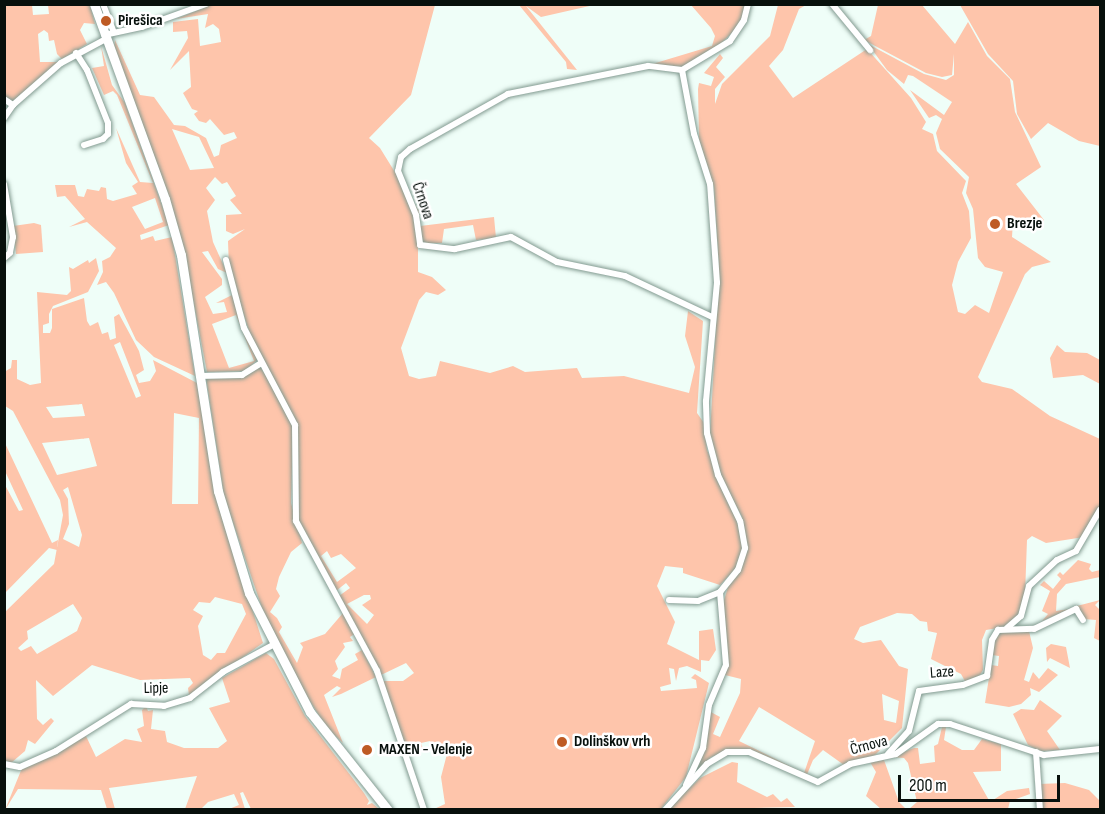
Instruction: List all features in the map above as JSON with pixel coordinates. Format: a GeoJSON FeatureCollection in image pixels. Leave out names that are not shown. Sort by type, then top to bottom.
{"type":"FeatureCollection","features":[{"type":"Feature","properties":{"kind":"main road"},"geometry":{"type":"LineString","coordinates":[[94,4],[172,221],[181,255],[219,491],[231,539],[273,645],[310,712],[388,810]]}},
{"type":"Feature","properties":{"kind":"street"},"geometry":{"type":"LineString","coordinates":[[103,4],[114,32]]}},
{"type":"Feature","properties":{"kind":"street"},"geometry":{"type":"LineString","coordinates":[[4,118],[13,105],[76,53],[104,37],[114,32],[142,27],[206,4]]}},
{"type":"Feature","properties":{"kind":"street"},"geometry":{"type":"LineString","coordinates":[[669,600],[698,601],[720,592],[738,570],[746,548],[740,521],[718,475],[707,434],[712,317],[717,283],[710,184],[694,134],[682,70],[730,41],[744,20],[748,4]]}},
{"type":"Feature","properties":{"kind":"street"},"geometry":{"type":"LineString","coordinates":[[832,4],[870,50]]}},
{"type":"Feature","properties":{"kind":"street"},"geometry":{"type":"LineString","coordinates":[[76,53],[87,70],[108,123],[108,134],[103,139],[84,145]]}},
{"type":"Feature","properties":{"kind":"street","name":"Črnova"},"geometry":{"type":"LineString","coordinates":[[682,70],[648,66],[508,94],[410,149],[401,157],[398,171],[416,215],[420,245],[455,249],[511,237],[558,262],[625,276],[712,317]]}},
{"type":"Feature","properties":{"kind":"street"},"geometry":{"type":"LineString","coordinates":[[4,99],[13,105]]}},
{"type":"Feature","properties":{"kind":"street"},"geometry":{"type":"LineString","coordinates":[[4,184],[13,237],[10,253],[4,258]]}},
{"type":"Feature","properties":{"kind":"street"},"geometry":{"type":"LineString","coordinates":[[226,261],[244,327],[295,425],[296,521],[376,671],[424,810]]}},
{"type":"Feature","properties":{"kind":"street"},"geometry":{"type":"LineString","coordinates":[[199,376],[242,375],[261,363]]}},
{"type":"Feature","properties":{"kind":"street","name":"Laze"},"geometry":{"type":"LineString","coordinates":[[885,756],[909,731],[915,695],[925,687],[963,685],[985,677],[995,634],[1007,628],[1021,616],[1029,586],[1057,560],[1076,550],[1101,510]]}},
{"type":"Feature","properties":{"kind":"street"},"geometry":{"type":"LineString","coordinates":[[686,785],[703,748],[709,705],[726,666],[720,592]]}},
{"type":"Feature","properties":{"kind":"street"},"geometry":{"type":"LineString","coordinates":[[1007,628],[1034,629],[1076,609],[1083,620]]}},
{"type":"Feature","properties":{"kind":"street","name":"Lipje"},"geometry":{"type":"LineString","coordinates":[[4,764],[20,767],[56,751],[131,704],[164,705],[190,698],[223,672],[273,645]]}},
{"type":"Feature","properties":{"kind":"street","name":"Črnova"},"geometry":{"type":"LineString","coordinates":[[664,810],[707,764],[727,752],[749,752],[818,782],[850,764],[885,756],[910,745],[938,724],[1044,755],[1101,749]]}},
{"type":"Feature","properties":{"kind":"street"},"geometry":{"type":"LineString","coordinates":[[1036,752],[1040,810]]}},
{"type":"Feature","properties":{"kind":"shaded area"},"geometry":{"type":"Polygon","coordinates":[[[4,5],[32,5],[33,15],[49,14],[48,5],[90,5],[95,24],[84,23],[80,30],[87,44],[62,59],[57,54],[54,40],[49,41],[48,33],[44,30],[38,34],[40,62],[58,62],[13,101],[5,97],[4,5]]]}},
{"type":"Feature","properties":{"kind":"shaded area"},"geometry":{"type":"Polygon","coordinates":[[[211,5],[435,5],[411,95],[369,138],[380,148],[419,211],[420,226],[494,217],[496,238],[476,240],[473,225],[444,229],[442,243],[418,243],[418,272],[432,277],[446,290],[438,295],[426,292],[419,300],[401,348],[409,376],[419,379],[436,376],[440,361],[490,373],[513,366],[525,372],[577,368],[582,378],[624,376],[689,393],[695,367],[685,336],[688,311],[703,321],[697,413],[704,423],[707,450],[735,513],[743,546],[739,565],[720,585],[683,573],[683,568],[665,566],[657,586],[675,622],[667,644],[699,660],[699,631],[713,629],[716,650],[709,661],[701,660],[701,672],[687,666],[679,668],[676,681],[674,669],[669,668],[671,684],[660,687],[661,691],[697,688],[696,680],[691,678],[695,674],[709,683],[686,777],[661,809],[434,809],[445,804],[441,777],[447,754],[438,743],[432,745],[430,741],[421,743],[423,749],[408,753],[383,681],[403,681],[414,673],[406,663],[381,675],[339,596],[350,588],[346,583],[336,591],[300,528],[296,511],[297,425],[252,340],[229,269],[228,241],[245,229],[233,234],[226,231],[226,215],[242,214],[230,200],[236,196],[227,182],[222,184],[215,177],[206,188],[215,200],[207,211],[213,242],[227,273],[218,269],[208,251],[202,252],[222,279],[222,285],[205,297],[213,314],[227,312],[224,302],[216,303],[232,295],[257,360],[245,371],[207,372],[181,237],[114,48],[115,40],[140,95],[154,97],[174,125],[185,126],[206,138],[214,157],[219,155],[221,145],[237,138],[234,132],[224,135],[210,119],[206,123],[199,121],[194,114],[198,111],[192,109],[183,93],[191,87],[189,51],[170,70],[188,38],[187,31],[173,32],[173,22],[198,19],[200,46],[221,42],[219,29],[213,24],[205,28],[208,14],[176,19],[211,5]],[[172,129],[190,170],[214,168],[199,137],[172,129]],[[236,315],[212,324],[229,368],[254,361],[236,315]],[[327,551],[321,556],[337,582],[356,568],[341,554],[331,558],[327,551]],[[364,595],[347,604],[367,624],[374,615],[362,605],[371,599],[370,595],[364,595]]]}},
{"type":"Feature","properties":{"kind":"shaded area"},"geometry":{"type":"Polygon","coordinates":[[[519,5],[594,5],[541,17],[526,6],[577,70],[567,69],[566,62],[519,5]]]}},
{"type":"Feature","properties":{"kind":"shaded area"},"geometry":{"type":"Polygon","coordinates":[[[691,5],[746,5],[741,24],[713,51],[682,67],[649,65],[712,46],[715,36],[711,28],[691,5]]]}},
{"type":"Feature","properties":{"kind":"shaded area"},"geometry":{"type":"Polygon","coordinates":[[[778,5],[806,5],[799,9],[783,50],[769,66],[793,98],[867,49],[911,98],[926,122],[922,129],[933,134],[937,151],[966,181],[962,193],[969,211],[971,238],[958,262],[952,285],[958,312],[965,314],[975,305],[989,313],[1003,272],[985,267],[978,258],[973,209],[966,193],[969,177],[940,149],[936,133],[942,119],[936,115],[929,118],[910,90],[944,115],[952,102],[913,76],[908,75],[904,84],[887,70],[868,44],[924,74],[946,80],[954,75],[954,54],[952,75],[942,77],[926,73],[864,40],[871,36],[878,5],[922,5],[955,44],[968,22],[987,56],[1010,79],[1015,112],[1041,167],[1016,184],[1044,220],[1043,227],[1037,228],[1013,221],[1012,237],[1051,262],[1032,267],[1025,274],[978,377],[982,382],[1012,389],[1050,416],[1100,439],[1100,506],[1084,537],[1046,543],[1032,536],[1027,540],[1025,595],[1019,616],[1004,627],[986,630],[982,640],[983,670],[977,680],[966,683],[961,674],[931,659],[937,633],[928,631],[927,622],[920,621],[912,614],[897,613],[860,627],[854,639],[863,643],[881,640],[899,666],[908,669],[902,728],[874,756],[844,765],[823,750],[813,760],[806,777],[744,749],[734,749],[711,757],[693,775],[709,711],[720,717],[713,734],[720,737],[740,693],[741,679],[725,675],[728,660],[722,607],[728,587],[747,549],[742,517],[723,481],[710,435],[719,270],[714,188],[699,139],[698,89],[699,83],[711,86],[714,77],[704,73],[720,54],[723,58],[716,67],[725,77],[715,89],[715,104],[722,84],[770,36],[778,5]],[[882,694],[884,720],[896,723],[899,701],[882,694]],[[759,707],[739,741],[804,773],[815,741],[759,707]]]}},
{"type":"Feature","properties":{"kind":"shaded area"},"geometry":{"type":"Polygon","coordinates":[[[960,5],[1100,5],[1100,146],[1079,141],[1048,123],[1031,139],[1017,114],[1013,81],[988,54],[960,5]]]}},
{"type":"Feature","properties":{"kind":"shaded area"},"geometry":{"type":"Polygon","coordinates":[[[101,46],[112,85],[125,103],[169,225],[140,235],[141,240],[153,236],[155,241],[172,237],[195,376],[154,357],[136,340],[114,293],[106,282],[97,285],[103,272],[102,261],[110,257],[116,248],[87,222],[69,227],[85,219],[65,196],[57,197],[55,185],[75,185],[78,196],[84,197],[87,189],[99,191],[101,187],[106,188],[107,199],[113,201],[137,194],[132,186],[138,182],[126,163],[116,128],[140,182],[153,183],[117,95],[113,91],[104,95],[92,68],[104,66],[101,46]],[[155,198],[132,207],[145,229],[163,222],[155,198]]]}},
{"type":"Feature","properties":{"kind":"shaded area"},"geometry":{"type":"Polygon","coordinates":[[[34,223],[41,225],[43,252],[16,254],[13,226],[34,223]]]}},
{"type":"Feature","properties":{"kind":"shaded area"},"geometry":{"type":"Polygon","coordinates":[[[96,258],[99,271],[88,292],[53,306],[49,314],[49,323],[43,325],[43,333],[50,333],[52,328],[52,309],[84,298],[87,321],[90,326],[98,322],[102,334],[108,332],[110,340],[116,338],[114,317],[119,314],[139,351],[144,370],[136,375],[139,383],[150,381],[156,371],[153,360],[197,383],[218,503],[263,643],[189,695],[188,688],[193,683],[190,678],[140,680],[92,665],[53,696],[36,680],[37,719],[43,725],[51,718],[54,721],[35,744],[28,740],[25,751],[11,763],[4,760],[5,612],[54,564],[63,515],[60,500],[13,411],[5,406],[4,372],[11,368],[12,360],[17,360],[17,379],[30,385],[41,383],[37,292],[67,295],[71,291],[69,267],[73,269],[88,260],[89,263],[96,258]],[[120,342],[114,345],[136,398],[141,396],[120,342]],[[82,404],[46,407],[53,418],[85,416],[82,404]],[[174,413],[172,504],[198,504],[199,418],[174,413]],[[89,438],[42,443],[57,475],[97,466],[89,438]],[[68,487],[63,490],[68,499],[69,524],[63,539],[79,547],[82,535],[68,487]],[[215,597],[210,603],[199,602],[193,610],[203,616],[198,626],[203,655],[211,660],[217,653],[225,653],[246,614],[242,604],[215,597]],[[73,604],[27,631],[28,639],[18,648],[21,651],[31,646],[37,654],[77,631],[82,618],[73,604]]]}},
{"type":"Feature","properties":{"kind":"shaded area"},"geometry":{"type":"Polygon","coordinates":[[[1057,345],[1065,352],[1087,353],[1100,360],[1100,384],[1083,375],[1053,378],[1050,358],[1057,345]]]}},
{"type":"Feature","properties":{"kind":"shaded area"},"geometry":{"type":"Polygon","coordinates":[[[261,368],[283,403],[293,428],[291,503],[302,543],[291,552],[279,577],[276,589],[280,596],[270,612],[282,627],[279,632],[297,663],[303,647],[300,643],[325,634],[343,613],[356,633],[350,637],[353,641],[343,643],[345,647],[335,661],[338,669],[332,676],[340,679],[342,669],[358,660],[355,654],[362,650],[376,677],[341,694],[332,697],[341,688],[337,686],[324,695],[343,743],[327,728],[301,687],[264,614],[224,496],[206,377],[242,377],[261,368]]]}},
{"type":"Feature","properties":{"kind":"shaded area"},"geometry":{"type":"Polygon","coordinates":[[[4,441],[52,543],[58,540],[57,550],[49,548],[5,593],[5,485],[19,511],[23,510],[5,471],[4,441]]]}},
{"type":"Feature","properties":{"kind":"shaded area"},"geometry":{"type":"Polygon","coordinates":[[[1078,560],[1091,564],[1089,569],[1092,572],[1100,570],[1100,577],[1066,584],[1057,594],[1056,611],[1070,609],[1042,621],[1048,614],[1042,611],[1050,591],[1040,585],[1044,581],[1053,589],[1061,579],[1057,575],[1060,572],[1063,575],[1078,560]]]}},
{"type":"Feature","properties":{"kind":"shaded area"},"geometry":{"type":"Polygon","coordinates":[[[1100,600],[1095,605],[1100,610],[1100,641],[1094,638],[1096,620],[1084,619],[1073,607],[1100,600]]]}},
{"type":"Feature","properties":{"kind":"shaded area"},"geometry":{"type":"Polygon","coordinates":[[[1029,631],[1033,648],[1024,680],[1029,682],[1033,672],[1039,679],[1048,668],[1058,675],[1039,692],[1030,688],[1031,695],[1021,704],[1009,707],[985,703],[991,665],[998,666],[999,656],[992,655],[994,638],[999,632],[1029,631]]]}},
{"type":"Feature","properties":{"kind":"shaded area"},"geometry":{"type":"Polygon","coordinates":[[[1051,644],[1066,647],[1070,668],[1050,658],[1047,662],[1046,648],[1051,644]]]}},
{"type":"Feature","properties":{"kind":"shaded area"},"geometry":{"type":"Polygon","coordinates":[[[266,653],[274,659],[305,716],[364,793],[369,801],[367,805],[372,803],[379,809],[251,809],[243,792],[240,793],[245,809],[229,809],[239,805],[234,794],[208,802],[201,809],[185,809],[197,776],[109,788],[115,809],[107,809],[101,790],[18,789],[5,810],[22,768],[86,736],[96,757],[125,739],[142,742],[137,729],[144,726],[142,710],[146,706],[148,711],[153,710],[151,729],[165,731],[167,742],[184,748],[218,748],[227,741],[209,708],[230,702],[222,678],[266,653]]]}},
{"type":"Feature","properties":{"kind":"shaded area"},"geometry":{"type":"Polygon","coordinates":[[[1040,700],[1062,716],[1047,731],[1060,750],[1040,751],[1028,745],[1013,714],[1021,709],[1034,710],[1040,700]]]}},
{"type":"Feature","properties":{"kind":"shaded area"},"geometry":{"type":"Polygon","coordinates":[[[942,727],[946,727],[944,740],[962,750],[974,750],[982,739],[1001,744],[1001,771],[973,772],[990,802],[1007,791],[1029,788],[1030,794],[1010,801],[1008,809],[909,809],[917,802],[908,763],[904,758],[891,757],[918,748],[920,764],[935,762],[934,746],[938,744],[942,727]]]}},
{"type":"Feature","properties":{"kind":"shaded area"},"geometry":{"type":"Polygon","coordinates":[[[884,760],[899,802],[906,809],[881,809],[866,796],[876,772],[870,762],[884,760]]]}},
{"type":"Feature","properties":{"kind":"shaded area"},"geometry":{"type":"Polygon","coordinates":[[[732,762],[738,763],[737,782],[767,797],[773,794],[781,802],[787,798],[795,807],[667,810],[700,778],[732,762]]]}},
{"type":"Feature","properties":{"kind":"shaded area"},"geometry":{"type":"Polygon","coordinates":[[[1065,783],[1089,790],[1100,801],[1100,809],[1042,809],[1039,784],[1065,783]]]}},
{"type":"Feature","properties":{"kind":"place","name":"Pirešica"},"geometry":{"type":"Point","coordinates":[106,21]}},
{"type":"Feature","properties":{"kind":"place","name":"Brezje"},"geometry":{"type":"Point","coordinates":[995,224]}},
{"type":"Feature","properties":{"kind":"place","name":"Dolinškov vrh"},"geometry":{"type":"Point","coordinates":[562,742]}},
{"type":"Feature","properties":{"kind":"place","name":"MAXEN - Velenje"},"geometry":{"type":"Point","coordinates":[367,750]}}]}
